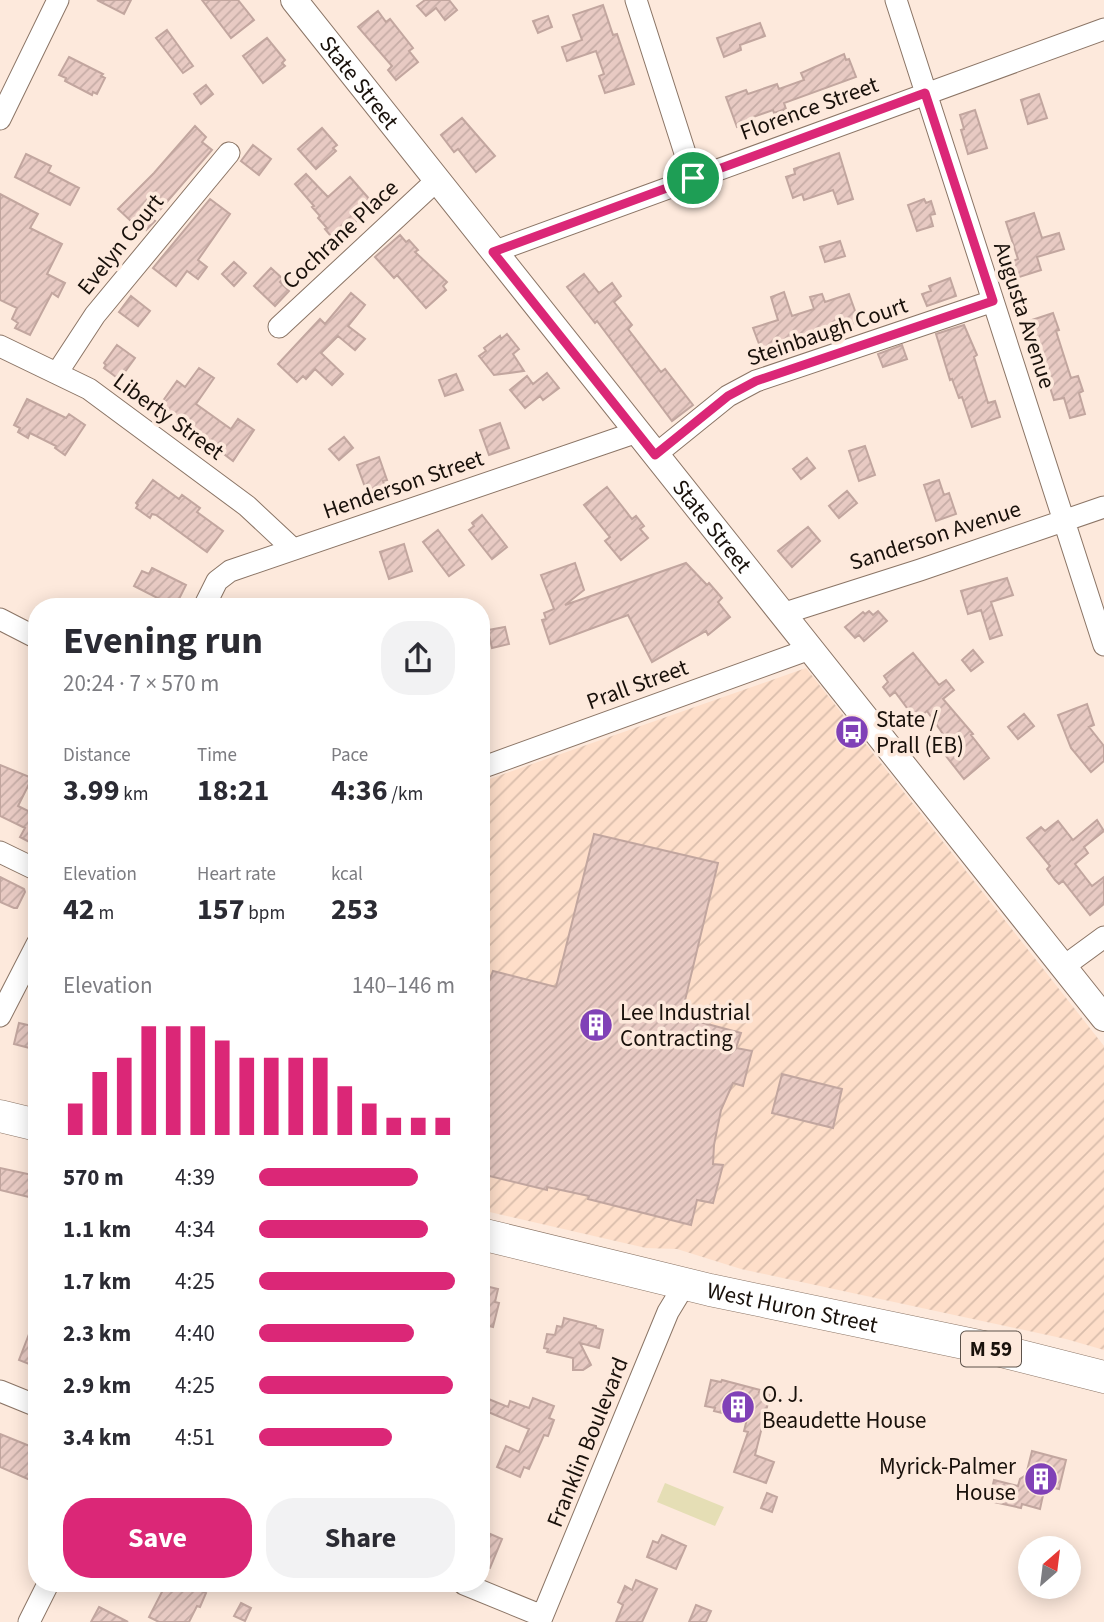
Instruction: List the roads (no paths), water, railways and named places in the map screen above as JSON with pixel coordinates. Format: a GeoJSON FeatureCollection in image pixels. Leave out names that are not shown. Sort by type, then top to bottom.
{"type":"FeatureCollection","features":[{"type":"Feature","properties":{"kind":"highway"},"geometry":{"type":"LineString","coordinates":[[0,1116],[28,1123]]}},
{"type":"Feature","properties":{"kind":"highway","name":"West Huron Street"},"geometry":{"type":"LineString","coordinates":[[490,1236],[685,1284],[980,1346],[1104,1377]]}},
{"type":"Feature","properties":{"kind":"main road","name":"State Street"},"geometry":{"type":"LineString","coordinates":[[293,0],[1104,1018]]}},
{"type":"Feature","properties":{"kind":"street"},"geometry":{"type":"LineString","coordinates":[[0,119],[58,0]]}},
{"type":"Feature","properties":{"kind":"street"},"geometry":{"type":"LineString","coordinates":[[636,0],[693,178]]}},
{"type":"Feature","properties":{"kind":"street","name":"Augusta Avenue"},"geometry":{"type":"LineString","coordinates":[[896,0],[1104,645]]}},
{"type":"Feature","properties":{"kind":"street","name":"Florence Street"},"geometry":{"type":"LineString","coordinates":[[493,252],[1104,29]]}},
{"type":"Feature","properties":{"kind":"street","name":"Evelyn Court"},"geometry":{"type":"LineString","coordinates":[[57,373],[96,315],[229,153]]}},
{"type":"Feature","properties":{"kind":"street","name":"Cochrane Place"},"geometry":{"type":"LineString","coordinates":[[279,327],[437,180]]}},
{"type":"Feature","properties":{"kind":"street","name":"Steinbaugh Court"},"geometry":{"type":"LineString","coordinates":[[655,455],[728,396],[756,381],[993,301]]}},
{"type":"Feature","properties":{"kind":"street","name":"Liberty Street"},"geometry":{"type":"LineString","coordinates":[[0,346],[89,389],[237,498],[293,549]]}},
{"type":"Feature","properties":{"kind":"street","name":"Henderson Street"},"geometry":{"type":"LineString","coordinates":[[209,598],[226,573],[636,432]]}},
{"type":"Feature","properties":{"kind":"street","name":"Sanderson Avenue"},"geometry":{"type":"LineString","coordinates":[[782,614],[1104,507]]}},
{"type":"Feature","properties":{"kind":"street"},"geometry":{"type":"LineString","coordinates":[[0,620],[28,634]]}},
{"type":"Feature","properties":{"kind":"street","name":"Prall Street"},"geometry":{"type":"LineString","coordinates":[[490,765],[810,649]]}},
{"type":"Feature","properties":{"kind":"street"},"geometry":{"type":"LineString","coordinates":[[0,852],[28,866]]}},
{"type":"Feature","properties":{"kind":"street"},"geometry":{"type":"LineString","coordinates":[[1063,967],[1104,937]]}},
{"type":"Feature","properties":{"kind":"street"},"geometry":{"type":"LineString","coordinates":[[0,1016],[28,962]]}},
{"type":"Feature","properties":{"kind":"street","name":"Franklin Boulevard"},"geometry":{"type":"LineString","coordinates":[[541,1619],[668,1312],[685,1284]]}},
{"type":"Feature","properties":{"kind":"street"},"geometry":{"type":"LineString","coordinates":[[0,1391],[28,1402]]}},
{"type":"Feature","properties":{"kind":"street"},"geometry":{"type":"LineString","coordinates":[[29,1622],[44,1592]]}},
{"type":"Feature","properties":{"kind":"street"},"geometry":{"type":"LineString","coordinates":[[482,1592],[541,1619]]}},
{"type":"Feature","properties":{"kind":"place","name":"State / Prall (EB)"},"geometry":{"type":"Point","coordinates":[852,732]}},
{"type":"Feature","properties":{"kind":"place","name":"Lee Industrial Contracting"},"geometry":{"type":"Point","coordinates":[596,1025]}},
{"type":"Feature","properties":{"kind":"place","name":"O. J. Beaudette House"},"geometry":{"type":"Point","coordinates":[738,1407]}},
{"type":"Feature","properties":{"kind":"place","name":"Myrick-Palmer House"},"geometry":{"type":"Point","coordinates":[1041,1479]}}]}
